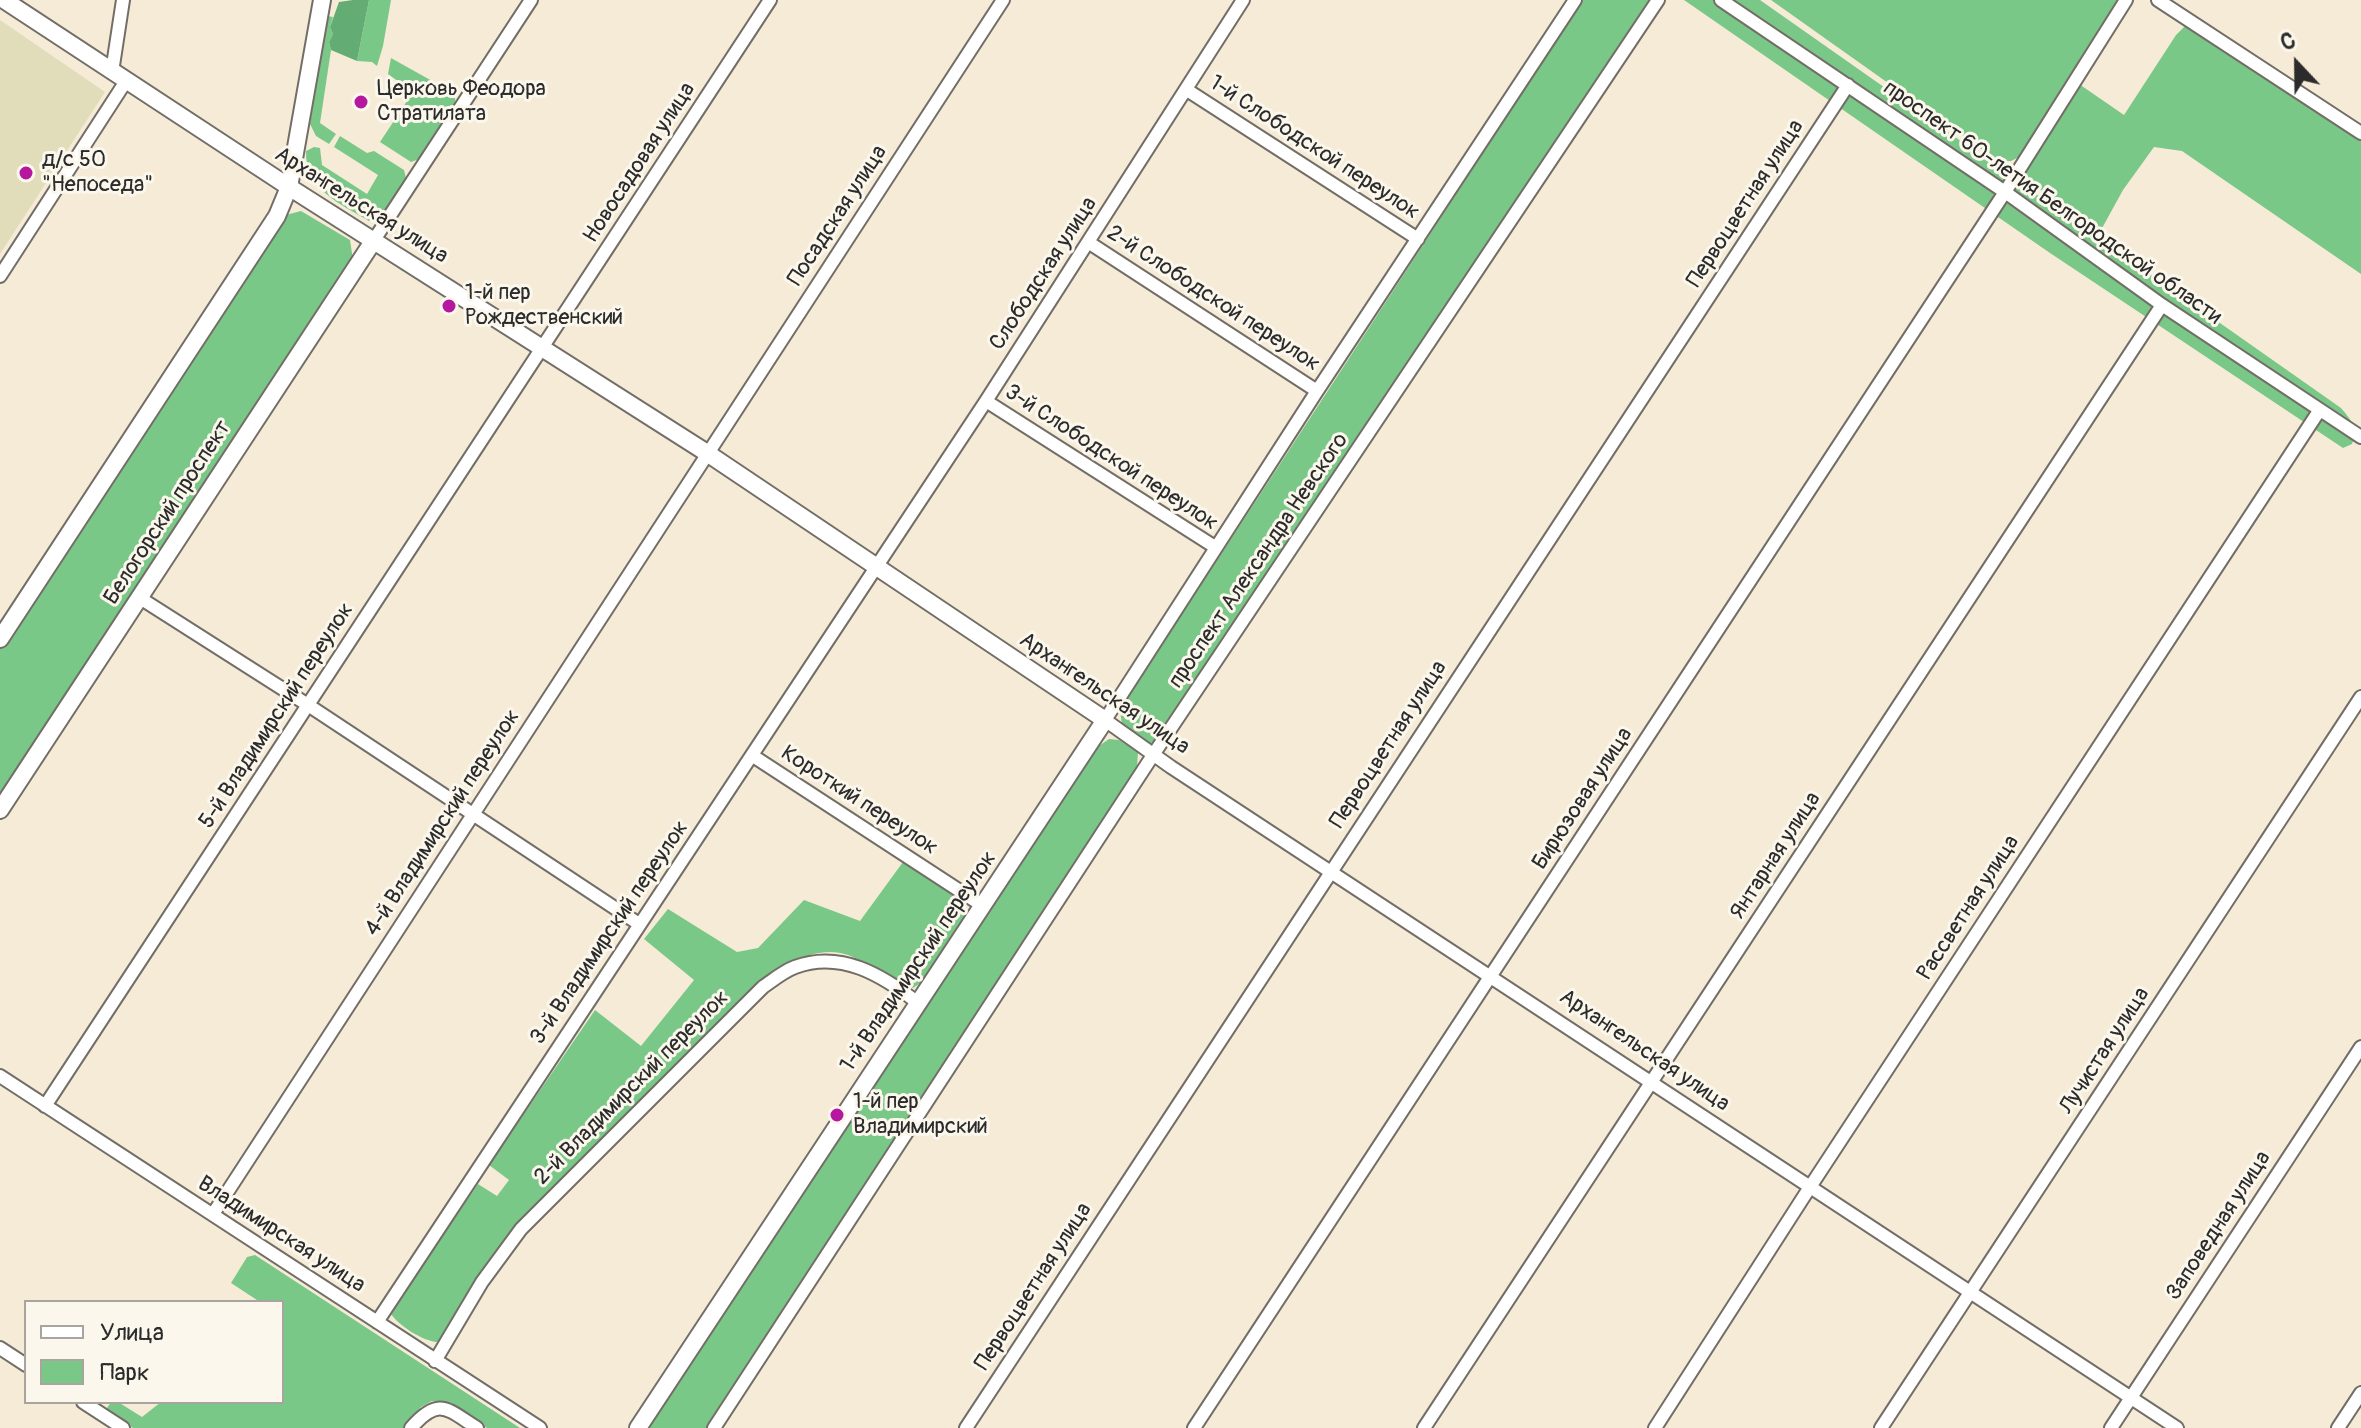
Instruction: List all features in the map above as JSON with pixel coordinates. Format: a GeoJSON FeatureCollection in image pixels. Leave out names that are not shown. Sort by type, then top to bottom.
{"type":"FeatureCollection","features":[{"type":"Feature","properties":{"kind":"street","name":"Архангельская улица"},"geometry":{"type":"LineString","coordinates":[[4,0],[289,187],[707,453],[1153,755],[2177,1428]]}},
{"type":"Feature","properties":{"kind":"street"},"geometry":{"type":"LineString","coordinates":[[0,276],[119,76],[123,0]]}},
{"type":"Feature","properties":{"kind":"street"},"geometry":{"type":"LineString","coordinates":[[0,639],[277,216],[289,187],[322,0]]}},
{"type":"Feature","properties":{"kind":"street"},"geometry":{"type":"LineString","coordinates":[[374,240],[531,0]]}},
{"type":"Feature","properties":{"kind":"street","name":"Новосадовая улица"},"geometry":{"type":"LineString","coordinates":[[543,348],[770,0]]}},
{"type":"Feature","properties":{"kind":"street","name":"Посадская улица"},"geometry":{"type":"LineString","coordinates":[[707,453],[1003,0]]}},
{"type":"Feature","properties":{"kind":"street","name":"Слободская улица"},"geometry":{"type":"LineString","coordinates":[[876,566],[986,401],[1243,0]]}},
{"type":"Feature","properties":{"kind":"street","name":"проспект Александра Невского"},"geometry":{"type":"LineString","coordinates":[[1105,720],[1215,547],[1575,0]]}},
{"type":"Feature","properties":{"kind":"street","name":"проспект Александра Невского"},"geometry":{"type":"LineString","coordinates":[[714,1428],[1153,755],[1658,0]]}},
{"type":"Feature","properties":{"kind":"street","name":"проспект 60-летия Белгородской области"},"geometry":{"type":"LineString","coordinates":[[1721,0],[2005,192],[2162,305],[2361,437]]}},
{"type":"Feature","properties":{"kind":"street","name":"Бирюзовая улица"},"geometry":{"type":"LineString","coordinates":[[1194,1428],[2005,192],[2126,0]]}},
{"type":"Feature","properties":{"kind":"street"},"geometry":{"type":"LineString","coordinates":[[2158,0],[2361,133]]}},
{"type":"Feature","properties":{"kind":"street","name":"Первоцветная улица"},"geometry":{"type":"LineString","coordinates":[[966,1428],[1848,85]]}},
{"type":"Feature","properties":{"kind":"street","name":"1-й Слободской переулок"},"geometry":{"type":"LineString","coordinates":[[1187,90],[1418,239]]}},
{"type":"Feature","properties":{"kind":"street","name":"Белогорский проспект"},"geometry":{"type":"LineString","coordinates":[[0,810],[374,240]]}},
{"type":"Feature","properties":{"kind":"street","name":"2-й Слободской переулок"},"geometry":{"type":"LineString","coordinates":[[1088,242],[1317,391]]}},
{"type":"Feature","properties":{"kind":"street","name":"Янтарная улица"},"geometry":{"type":"LineString","coordinates":[[1424,1428],[2162,305]]}},
{"type":"Feature","properties":{"kind":"street","name":"5-й Владимирский переулок"},"geometry":{"type":"LineString","coordinates":[[45,1106],[543,348]]}},
{"type":"Feature","properties":{"kind":"street","name":"3-й Слободской переулок"},"geometry":{"type":"LineString","coordinates":[[986,401],[1215,547]]}},
{"type":"Feature","properties":{"kind":"street","name":"Рассветная улица"},"geometry":{"type":"LineString","coordinates":[[1655,1428],[2319,411]]}},
{"type":"Feature","properties":{"kind":"street","name":"4-й Владимирский переулок"},"geometry":{"type":"LineString","coordinates":[[213,1214],[707,453]]}},
{"type":"Feature","properties":{"kind":"street","name":"3-й Владимирский переулок"},"geometry":{"type":"LineString","coordinates":[[377,1322],[876,566]]}},
{"type":"Feature","properties":{"kind":"street"},"geometry":{"type":"LineString","coordinates":[[140,598],[639,924]]}},
{"type":"Feature","properties":{"kind":"street","name":"Лучистая улица"},"geometry":{"type":"LineString","coordinates":[[1881,1428],[2361,697]]}},
{"type":"Feature","properties":{"kind":"street","name":"1-й Владимирский переулок"},"geometry":{"type":"LineString","coordinates":[[638,1428],[1105,720]]}},
{"type":"Feature","properties":{"kind":"street","name":"Короткий переулок"},"geometry":{"type":"LineString","coordinates":[[753,756],[983,906]]}},
{"type":"Feature","properties":{"kind":"street","name":"2-й Владимирский переулок"},"geometry":{"type":"LineString","coordinates":[[435,1361],[482,1282],[521,1229],[763,987],[792,968],[817,961],[843,962],[900,989],[918,1003]]}},
{"type":"Feature","properties":{"kind":"street","name":"Заповедная улица"},"geometry":{"type":"LineString","coordinates":[[2111,1428],[2361,1047]]}},
{"type":"Feature","properties":{"kind":"street","name":"Владимирская улица"},"geometry":{"type":"LineString","coordinates":[[0,1076],[540,1428]]}},
{"type":"Feature","properties":{"kind":"street"},"geometry":{"type":"LineString","coordinates":[[0,1348],[24,1364]]}},
{"type":"Feature","properties":{"kind":"street"},"geometry":{"type":"LineString","coordinates":[[2338,1428],[2361,1393]]}},
{"type":"Feature","properties":{"kind":"street"},"geometry":{"type":"LineString","coordinates":[[86,1404],[123,1428]]}},
{"type":"Feature","properties":{"kind":"street"},"geometry":{"type":"LineString","coordinates":[[411,1428],[424,1413],[443,1407],[477,1428]]}},
{"type":"Feature","properties":{"kind":"shaded area","name":"д/с 50 \"Непоседа\""},"geometry":{"type":"Polygon","coordinates":[[[0,20],[105,92],[0,254],[0,20]]]}},
{"type":"Feature","properties":{"kind":"green space"},"geometry":{"type":"Polygon","coordinates":[[[369,0],[391,0],[377,66],[372,62],[357,61],[369,0]]]}},
{"type":"Feature","properties":{"kind":"green space"},"geometry":{"type":"Polygon","coordinates":[[[369,0],[357,61],[331,50],[329,42],[333,34],[330,27],[339,2],[369,0]]]}},
{"type":"Feature","properties":{"kind":"green space"},"geometry":{"type":"Polygon","coordinates":[[[1583,0],[1652,0],[1158,739],[1151,744],[1145,743],[1122,726],[1120,709],[1583,0]]]}},
{"type":"Feature","properties":{"kind":"green space"},"geometry":{"type":"Polygon","coordinates":[[[1684,0],[1760,0],[2341,408],[2354,429],[2352,444],[2343,448],[2050,253],[1684,0]]]}},
{"type":"Feature","properties":{"kind":"green space"},"geometry":{"type":"Polygon","coordinates":[[[1771,0],[2123,0],[2023,155],[2011,161],[1998,161],[1771,0]]]}},
{"type":"Feature","properties":{"kind":"green space"},"geometry":{"type":"Polygon","coordinates":[[[327,16],[333,17],[330,27],[333,34],[329,42],[331,50],[320,123],[336,134],[329,144],[316,136],[310,124],[327,16]]]}},
{"type":"Feature","properties":{"kind":"green space"},"geometry":{"type":"Polygon","coordinates":[[[2185,26],[2361,141],[2361,274],[2182,151],[2154,147],[2123,190],[2101,230],[2027,181],[2022,174],[2079,84],[2124,115],[2185,26]]]}},
{"type":"Feature","properties":{"kind":"green space"},"geometry":{"type":"Polygon","coordinates":[[[391,58],[450,91],[455,98],[456,106],[422,158],[411,162],[380,142],[413,92],[388,74],[391,58]]]}},
{"type":"Feature","properties":{"kind":"green space"},"geometry":{"type":"Polygon","coordinates":[[[340,136],[367,153],[374,151],[404,170],[407,182],[382,218],[369,221],[347,208],[318,186],[311,176],[306,151],[320,148],[322,165],[367,194],[378,175],[334,147],[340,136]]]}},
{"type":"Feature","properties":{"kind":"green space"},"geometry":{"type":"Polygon","coordinates":[[[301,211],[350,240],[353,260],[0,800],[0,646],[282,216],[301,211]]]}},
{"type":"Feature","properties":{"kind":"green space"},"geometry":{"type":"Polygon","coordinates":[[[1109,739],[1119,740],[1138,752],[1137,767],[710,1428],[647,1428],[1096,748],[1109,739]]]}},
{"type":"Feature","properties":{"kind":"green space"},"geometry":{"type":"Polygon","coordinates":[[[903,862],[952,893],[964,911],[966,921],[922,982],[913,988],[903,985],[863,961],[835,952],[809,955],[772,974],[751,989],[528,1212],[486,1266],[444,1336],[437,1342],[425,1339],[395,1319],[391,1314],[394,1307],[478,1184],[497,1196],[509,1180],[489,1165],[595,1010],[641,1046],[694,980],[644,939],[668,909],[737,952],[758,948],[804,900],[860,921],[903,862]]]}},
{"type":"Feature","properties":{"kind":"green space"},"geometry":{"type":"Polygon","coordinates":[[[255,1255],[520,1428],[487,1428],[447,1404],[432,1401],[421,1407],[405,1428],[133,1428],[105,1411],[110,1404],[121,1404],[142,1417],[158,1404],[284,1404],[284,1300],[257,1300],[231,1283],[247,1257],[255,1255]]]}},
{"type":"Feature","properties":{"kind":"place","name":"Церковь Феодора Стратилата"},"geometry":{"type":"Point","coordinates":[361,102]}},
{"type":"Feature","properties":{"kind":"place","name":"д/с 50 \"Непоседа\""},"geometry":{"type":"Point","coordinates":[26,173]}},
{"type":"Feature","properties":{"kind":"place","name":"1-й пер Рождественский"},"geometry":{"type":"Point","coordinates":[449,306]}},
{"type":"Feature","properties":{"kind":"place","name":"1-й пер Владимирский"},"geometry":{"type":"Point","coordinates":[837,1115]}}]}
